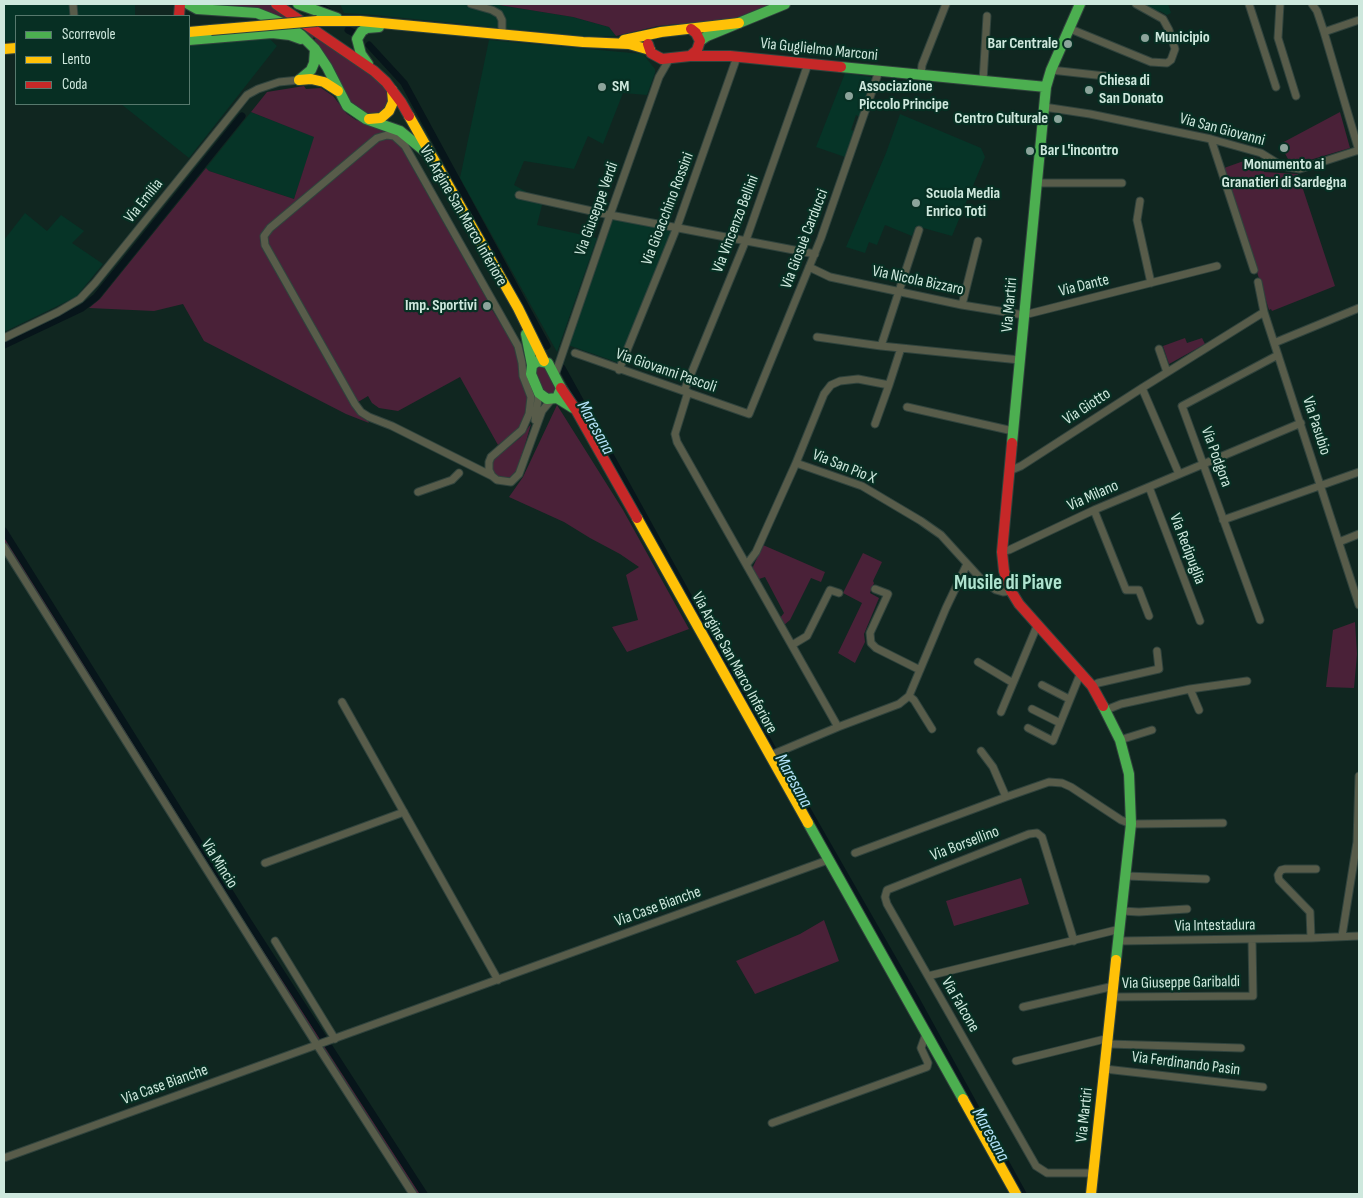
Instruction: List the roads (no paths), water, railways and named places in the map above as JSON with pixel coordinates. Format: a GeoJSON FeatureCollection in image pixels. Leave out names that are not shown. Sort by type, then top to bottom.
{"type":"FeatureCollection","features":[{"type":"Feature","properties":{"kind":"street"},"geometry":{"type":"LineString","coordinates":[[188,4],[196,9],[266,15],[288,24],[312,46],[327,67],[347,106],[366,119],[400,131],[420,146],[436,163]]}},
{"type":"Feature","properties":{"kind":"street"},"geometry":{"type":"LineString","coordinates":[[276,4],[374,71]]}},
{"type":"Feature","properties":{"kind":"street"},"geometry":{"type":"LineString","coordinates":[[298,4],[343,20]]}},
{"type":"Feature","properties":{"kind":"street"},"geometry":{"type":"LineString","coordinates":[[471,4],[499,14],[502,20],[502,34]]}},
{"type":"Feature","properties":{"kind":"street"},"geometry":{"type":"LineString","coordinates":[[690,56],[707,36],[785,4]]}},
{"type":"Feature","properties":{"kind":"street"},"geometry":{"type":"LineString","coordinates":[[921,75],[922,65],[946,4]]}},
{"type":"Feature","properties":{"kind":"street","name":"Via Martiri"},"geometry":{"type":"LineString","coordinates":[[1079,4],[1050,70],[1046,87],[1009,467],[1003,565],[1009,586],[1019,604],[1092,686],[1120,740],[1129,774],[1131,824],[1091,1194]]}},
{"type":"Feature","properties":{"kind":"street"},"geometry":{"type":"LineString","coordinates":[[1068,28],[1151,62],[1167,63],[1171,60],[1175,49],[1169,30],[1163,19],[1150,10],[1136,4]]}},
{"type":"Feature","properties":{"kind":"street"},"geometry":{"type":"LineString","coordinates":[[1249,4],[1276,87]]}},
{"type":"Feature","properties":{"kind":"street"},"geometry":{"type":"LineString","coordinates":[[1280,4],[1278,38],[1296,96]]}},
{"type":"Feature","properties":{"kind":"street"},"geometry":{"type":"LineString","coordinates":[[1312,4],[1324,32],[1359,151]]}},
{"type":"Feature","properties":{"kind":"street"},"geometry":{"type":"LineString","coordinates":[[983,81],[987,16]]}},
{"type":"Feature","properties":{"kind":"street"},"geometry":{"type":"LineString","coordinates":[[190,32],[343,20],[633,45],[653,54]]}},
{"type":"Feature","properties":{"kind":"street"},"geometry":{"type":"LineString","coordinates":[[1324,32],[1359,20]]}},
{"type":"Feature","properties":{"kind":"street"},"geometry":{"type":"LineString","coordinates":[[608,44],[655,34],[739,23]]}},
{"type":"Feature","properties":{"kind":"street"},"geometry":{"type":"LineString","coordinates":[[374,71],[361,54],[357,39],[359,34],[367,28],[402,25]]}},
{"type":"Feature","properties":{"kind":"street"},"geometry":{"type":"LineString","coordinates":[[691,29],[696,33],[704,51],[713,55]]}},
{"type":"Feature","properties":{"kind":"street"},"geometry":{"type":"LineString","coordinates":[[190,40],[279,33],[290,35],[312,46]]}},
{"type":"Feature","properties":{"kind":"street"},"geometry":{"type":"LineString","coordinates":[[653,54],[648,41],[655,34]]}},
{"type":"Feature","properties":{"kind":"street"},"geometry":{"type":"LineString","coordinates":[[299,80],[311,70],[314,63],[312,46]]}},
{"type":"Feature","properties":{"kind":"street","name":"Via Guglielmo Marconi"},"geometry":{"type":"LineString","coordinates":[[653,54],[670,58],[713,55],[737,57],[1046,87]]}},
{"type":"Feature","properties":{"kind":"street","name":"Via Giuseppe Verdi"},"geometry":{"type":"LineString","coordinates":[[653,54],[659,77]]}},
{"type":"Feature","properties":{"kind":"street","name":"Via Gioacchino Rossini"},"geometry":{"type":"LineString","coordinates":[[620,370],[677,227],[737,57]]}},
{"type":"Feature","properties":{"kind":"street","name":"Via Giuseppe Verdi"},"geometry":{"type":"LineString","coordinates":[[555,375],[659,77],[670,58]]}},
{"type":"Feature","properties":{"kind":"street","name":"Via Vincenzo Bellini"},"geometry":{"type":"LineString","coordinates":[[808,64],[746,240],[686,392],[675,437],[838,727]]}},
{"type":"Feature","properties":{"kind":"street"},"geometry":{"type":"LineString","coordinates":[[1050,70],[1104,76]]}},
{"type":"Feature","properties":{"kind":"street","name":"Via Argine San Marco Inferiore"},"geometry":{"type":"LineString","coordinates":[[374,71],[392,90],[410,115],[522,316],[538,351],[576,410],[1016,1194]]}},
{"type":"Feature","properties":{"kind":"street","name":"Via Giosuè Carducci"},"geometry":{"type":"LineString","coordinates":[[749,414],[815,254],[879,71]]}},
{"type":"Feature","properties":{"kind":"street"},"geometry":{"type":"LineString","coordinates":[[299,80],[311,79],[324,82],[340,92]]}},
{"type":"Feature","properties":{"kind":"street","name":"Via Emilia"},"geometry":{"type":"LineString","coordinates":[[4,338],[58,312],[80,299],[95,283],[247,94],[279,82],[299,80]]}},
{"type":"Feature","properties":{"kind":"street"},"geometry":{"type":"LineString","coordinates":[[366,119],[381,118],[390,111],[393,102],[392,90]]}},
{"type":"Feature","properties":{"kind":"street","name":"Via San Giovanni"},"geometry":{"type":"LineString","coordinates":[[1044,108],[1090,114],[1211,139],[1261,153],[1282,166],[1300,170],[1359,151]]}},
{"type":"Feature","properties":{"kind":"street","name":"Via Argine San Marco Inferiore"},"geometry":{"type":"LineString","coordinates":[[492,476],[489,470],[489,462],[496,451],[522,430],[529,414],[531,398],[522,376],[522,363],[518,346],[405,146],[394,136],[381,136],[270,228],[264,236],[264,241],[346,388],[361,412],[369,417],[449,454],[497,480],[510,482],[519,474],[542,411],[554,399],[561,388]]}},
{"type":"Feature","properties":{"kind":"street"},"geometry":{"type":"LineString","coordinates":[[1211,139],[1254,270]]}},
{"type":"Feature","properties":{"kind":"street"},"geometry":{"type":"LineString","coordinates":[[1037,182],[1122,183]]}},
{"type":"Feature","properties":{"kind":"street"},"geometry":{"type":"LineString","coordinates":[[519,195],[610,215],[815,254]]}},
{"type":"Feature","properties":{"kind":"street"},"geometry":{"type":"LineString","coordinates":[[1140,201],[1137,220],[1151,283]]}},
{"type":"Feature","properties":{"kind":"street"},"geometry":{"type":"LineString","coordinates":[[881,346],[920,230]]}},
{"type":"Feature","properties":{"kind":"street"},"geometry":{"type":"LineString","coordinates":[[962,305],[978,241]]}},
{"type":"Feature","properties":{"kind":"street","name":"Via Dante"},"geometry":{"type":"LineString","coordinates":[[1024,315],[1217,266]]}},
{"type":"Feature","properties":{"kind":"street","name":"Via Nicola Bizzaro"},"geometry":{"type":"LineString","coordinates":[[809,267],[830,277],[962,305],[1024,315]]}},
{"type":"Feature","properties":{"kind":"street"},"geometry":{"type":"LineString","coordinates":[[1258,282],[1264,312],[1274,343],[1359,308]]}},
{"type":"Feature","properties":{"kind":"street","name":"Via Giotto"},"geometry":{"type":"LineString","coordinates":[[1009,467],[1021,466],[1264,312]]}},
{"type":"Feature","properties":{"kind":"street","name":"Via Argine San Marco Inferiore"},"geometry":{"type":"LineString","coordinates":[[522,316],[532,365],[531,374],[539,393],[534,432]]}},
{"type":"Feature","properties":{"kind":"street"},"geometry":{"type":"LineString","coordinates":[[817,337],[881,346],[1020,360]]}},
{"type":"Feature","properties":{"kind":"street","name":"Via Pasubio"},"geometry":{"type":"LineString","coordinates":[[1274,343],[1359,605]]}},
{"type":"Feature","properties":{"kind":"street"},"geometry":{"type":"LineString","coordinates":[[875,424],[901,348]]}},
{"type":"Feature","properties":{"kind":"street"},"geometry":{"type":"LineString","coordinates":[[1159,349],[1167,372]]}},
{"type":"Feature","properties":{"kind":"street","name":"Via Giuseppe Verdi"},"geometry":{"type":"LineString","coordinates":[[546,362],[558,358],[562,351]]}},
{"type":"Feature","properties":{"kind":"street","name":"Via Giovanni Pascoli"},"geometry":{"type":"LineString","coordinates":[[575,353],[749,414]]}},
{"type":"Feature","properties":{"kind":"street","name":"Via Podgora"},"geometry":{"type":"LineString","coordinates":[[1260,620],[1182,406],[1278,355]]}},
{"type":"Feature","properties":{"kind":"street"},"geometry":{"type":"LineString","coordinates":[[532,365],[538,361],[546,362]]}},
{"type":"Feature","properties":{"kind":"street"},"geometry":{"type":"LineString","coordinates":[[796,463],[824,394],[831,385],[840,381],[858,379],[889,386]]}},
{"type":"Feature","properties":{"kind":"street"},"geometry":{"type":"LineString","coordinates":[[1142,388],[1179,474]]}},
{"type":"Feature","properties":{"kind":"street","name":"Via Argine San Marco Inferiore"},"geometry":{"type":"LineString","coordinates":[[539,393],[547,399],[566,402],[576,410]]}},
{"type":"Feature","properties":{"kind":"street"},"geometry":{"type":"LineString","coordinates":[[907,407],[1013,431]]}},
{"type":"Feature","properties":{"kind":"street","name":"Via Milano"},"geometry":{"type":"LineString","coordinates":[[1003,547],[1009,550],[1094,510],[1301,424]]}},
{"type":"Feature","properties":{"kind":"street","name":"Via San Pio X"},"geometry":{"type":"LineString","coordinates":[[746,564],[756,552],[796,463],[862,486],[871,491],[934,530],[982,580],[993,586],[996,590],[1003,592],[1009,586]]}},
{"type":"Feature","properties":{"kind":"street"},"geometry":{"type":"LineString","coordinates":[[1223,520],[1359,472]]}},
{"type":"Feature","properties":{"kind":"street"},"geometry":{"type":"LineString","coordinates":[[418,492],[452,480],[460,473]]}},
{"type":"Feature","properties":{"kind":"street","name":"Via Redipuglia"},"geometry":{"type":"LineString","coordinates":[[1148,487],[1200,621]]}},
{"type":"Feature","properties":{"kind":"street"},"geometry":{"type":"LineString","coordinates":[[1094,510],[1126,590],[1139,590],[1149,616]]}},
{"type":"Feature","properties":{"kind":"street"},"geometry":{"type":"LineString","coordinates":[[1339,542],[1359,534]]}},
{"type":"Feature","properties":{"kind":"street","name":"Via Mincio"},"geometry":{"type":"LineString","coordinates":[[4,547],[413,1194]]}},
{"type":"Feature","properties":{"kind":"street"},"geometry":{"type":"LineString","coordinates":[[771,756],[838,727],[899,704],[910,696],[967,564]]}},
{"type":"Feature","properties":{"kind":"street"},"geometry":{"type":"LineString","coordinates":[[875,589],[888,594],[870,633],[871,643],[876,648],[920,670]]}},
{"type":"Feature","properties":{"kind":"street"},"geometry":{"type":"LineString","coordinates":[[792,645],[807,636],[830,590],[839,593]]}},
{"type":"Feature","properties":{"kind":"street"},"geometry":{"type":"LineString","coordinates":[[1001,712],[1038,626]]}},
{"type":"Feature","properties":{"kind":"street"},"geometry":{"type":"LineString","coordinates":[[1092,686],[1159,669],[1158,651]]}},
{"type":"Feature","properties":{"kind":"street"},"geometry":{"type":"LineString","coordinates":[[978,662],[1014,683]]}},
{"type":"Feature","properties":{"kind":"street"},"geometry":{"type":"LineString","coordinates":[[1028,728],[1053,741],[1081,672]]}},
{"type":"Feature","properties":{"kind":"street"},"geometry":{"type":"LineString","coordinates":[[1106,710],[1121,704],[1190,689],[1247,681]]}},
{"type":"Feature","properties":{"kind":"street"},"geometry":{"type":"LineString","coordinates":[[1042,685],[1069,699]]}},
{"type":"Feature","properties":{"kind":"street"},"geometry":{"type":"LineString","coordinates":[[1190,689],[1199,710]]}},
{"type":"Feature","properties":{"kind":"street"},"geometry":{"type":"LineString","coordinates":[[910,696],[932,729]]}},
{"type":"Feature","properties":{"kind":"street"},"geometry":{"type":"LineString","coordinates":[[342,702],[498,980]]}},
{"type":"Feature","properties":{"kind":"street"},"geometry":{"type":"LineString","coordinates":[[1032,709],[1060,723]]}},
{"type":"Feature","properties":{"kind":"street"},"geometry":{"type":"LineString","coordinates":[[1120,740],[1152,730]]}},
{"type":"Feature","properties":{"kind":"street"},"geometry":{"type":"LineString","coordinates":[[980,751],[993,767],[1006,797]]}},
{"type":"Feature","properties":{"kind":"street"},"geometry":{"type":"LineString","coordinates":[[1342,936],[1357,842],[1359,776]]}},
{"type":"Feature","properties":{"kind":"street"},"geometry":{"type":"LineString","coordinates":[[855,852],[1044,784],[1062,783],[1071,787],[1121,820],[1131,824],[1223,823]]}},
{"type":"Feature","properties":{"kind":"street"},"geometry":{"type":"LineString","coordinates":[[265,863],[404,812]]}},
{"type":"Feature","properties":{"kind":"street","name":"Via Borsellino"},"geometry":{"type":"LineString","coordinates":[[928,976],[887,904],[885,897],[887,890],[1029,834],[1037,833],[1042,837],[1074,941]]}},
{"type":"Feature","properties":{"kind":"street","name":"Via Case Bianche"},"geometry":{"type":"LineString","coordinates":[[4,1158],[828,860]]}},
{"type":"Feature","properties":{"kind":"street"},"geometry":{"type":"LineString","coordinates":[[1311,938],[1310,912],[1278,880],[1278,875],[1281,870],[1285,869],[1316,868]]}},
{"type":"Feature","properties":{"kind":"street"},"geometry":{"type":"LineString","coordinates":[[1126,876],[1206,879]]}},
{"type":"Feature","properties":{"kind":"street"},"geometry":{"type":"LineString","coordinates":[[1122,911],[1139,912],[1187,909]]}},
{"type":"Feature","properties":{"kind":"street","name":"Via Falcone"},"geometry":{"type":"LineString","coordinates":[[1094,1173],[1047,1173],[1036,1166],[928,976],[1120,929]]}},
{"type":"Feature","properties":{"kind":"street","name":"Via Intestadura"},"geometry":{"type":"LineString","coordinates":[[1119,941],[1359,936]]}},
{"type":"Feature","properties":{"kind":"street","name":"Via Giuseppe Garibaldi"},"geometry":{"type":"LineString","coordinates":[[1113,997],[1253,996],[1252,939]]}},
{"type":"Feature","properties":{"kind":"street"},"geometry":{"type":"LineString","coordinates":[[275,941],[333,1040]]}},
{"type":"Feature","properties":{"kind":"street"},"geometry":{"type":"LineString","coordinates":[[1023,1007],[1114,986]]}},
{"type":"Feature","properties":{"kind":"street"},"geometry":{"type":"LineString","coordinates":[[772,1123],[927,1067],[928,1063],[921,1048],[926,1034]]}},
{"type":"Feature","properties":{"kind":"street"},"geometry":{"type":"LineString","coordinates":[[1016,1061],[1108,1041]]}},
{"type":"Feature","properties":{"kind":"street","name":"Via Ferdinando Pasin"},"geometry":{"type":"LineString","coordinates":[[1108,1041],[1241,1048]]}},
{"type":"Feature","properties":{"kind":"street","name":"Via Ferdinando Pasin"},"geometry":{"type":"LineString","coordinates":[[1105,1068],[1263,1087]]}},
{"type":"Feature","properties":{"kind":"waterway","name":"Maresana"},"geometry":{"type":"LineString","coordinates":[[316,4],[331,13]]}},
{"type":"Feature","properties":{"kind":"waterway","name":"Maresana"},"geometry":{"type":"LineString","coordinates":[[348,30],[354,33]]}},
{"type":"Feature","properties":{"kind":"waterway","name":"Maresana"},"geometry":{"type":"LineString","coordinates":[[369,45],[404,83],[547,346]]}},
{"type":"Feature","properties":{"kind":"waterway"},"geometry":{"type":"LineString","coordinates":[[4,345],[82,308],[96,297],[242,116]]}},
{"type":"Feature","properties":{"kind":"waterway","name":"Maresana"},"geometry":{"type":"LineString","coordinates":[[562,368],[772,748],[917,1001],[1023,1194]]}},
{"type":"Feature","properties":{"kind":"waterway"},"geometry":{"type":"LineString","coordinates":[[4,531],[248,921],[424,1194]]}},
{"type":"Feature","properties":{"kind":"place","name":"Municipio"},"geometry":{"type":"Point","coordinates":[1145,38]}},
{"type":"Feature","properties":{"kind":"place","name":"Bar Centrale"},"geometry":{"type":"Point","coordinates":[1068,44]}},
{"type":"Feature","properties":{"kind":"place","name":"SM"},"geometry":{"type":"Point","coordinates":[602,87]}},
{"type":"Feature","properties":{"kind":"place","name":"Chiesa di San Donato"},"geometry":{"type":"Point","coordinates":[1089,90]}},
{"type":"Feature","properties":{"kind":"place","name":"Associazione Piccolo Principe"},"geometry":{"type":"Point","coordinates":[849,96]}},
{"type":"Feature","properties":{"kind":"place","name":"Centro Culturale"},"geometry":{"type":"Point","coordinates":[1058,119]}},
{"type":"Feature","properties":{"kind":"place","name":"Monumento ai Granatieri di Sardegna"},"geometry":{"type":"Point","coordinates":[1284,148]}},
{"type":"Feature","properties":{"kind":"place","name":"Bar L'incontro"},"geometry":{"type":"Point","coordinates":[1030,151]}},
{"type":"Feature","properties":{"kind":"place","name":"Scuola Media Enrico Toti"},"geometry":{"type":"Point","coordinates":[916,203]}},
{"type":"Feature","properties":{"kind":"place","name":"Imp. Sportivi"},"geometry":{"type":"Point","coordinates":[487,306]}},
{"type":"Feature","properties":{"kind":"district","name":"Musile di Piave"},"geometry":{"type":"Point","coordinates":[1008,584]}}]}
